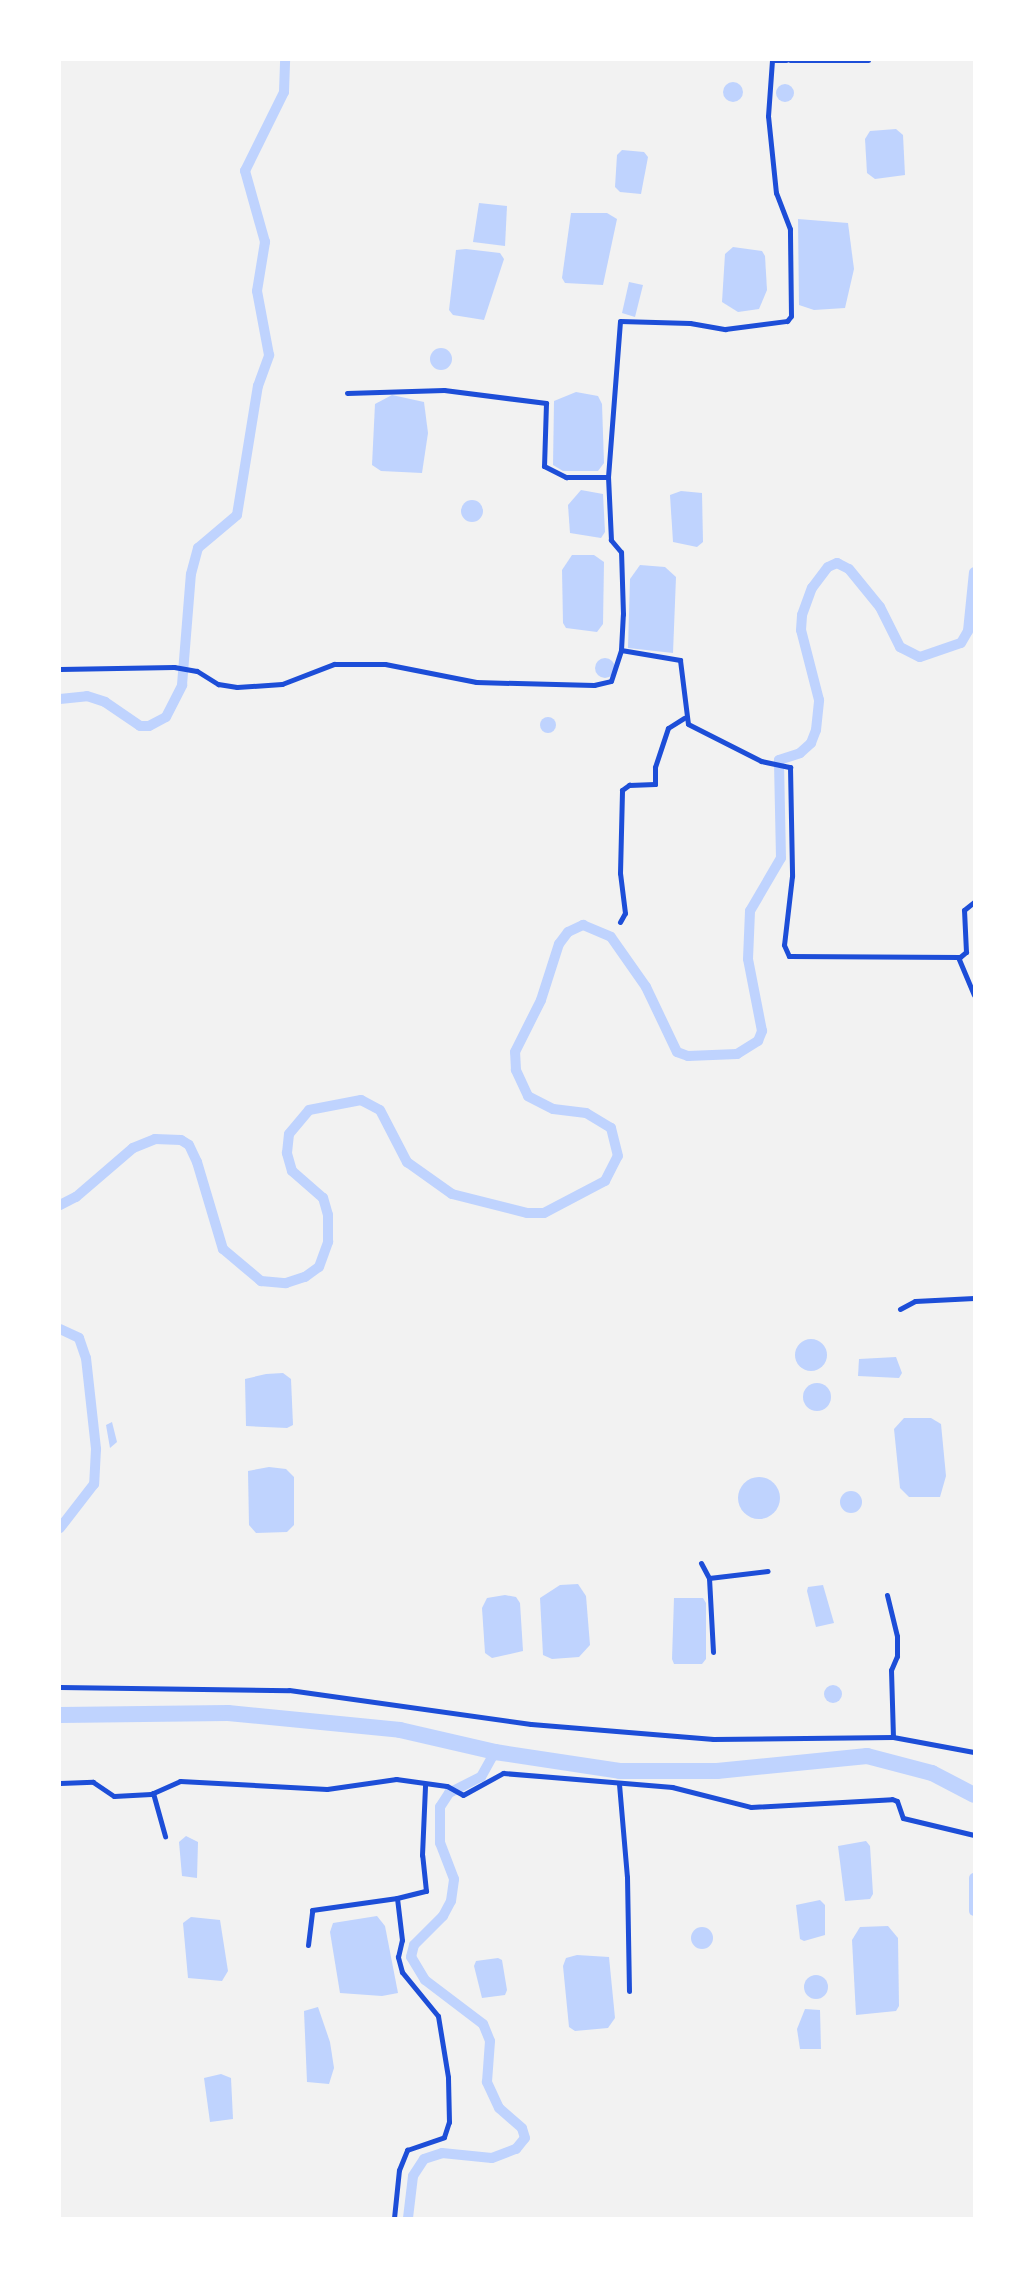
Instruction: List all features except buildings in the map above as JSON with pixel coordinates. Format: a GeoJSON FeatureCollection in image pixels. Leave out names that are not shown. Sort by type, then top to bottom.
{"type":"FeatureCollection","features":[{"type":"Feature","properties":{"kind":"street"},"geometry":{"type":"LineString","coordinates":[[60,669],[174,667],[197,671],[218,684],[237,687],[282,684],[334,664],[385,664],[476,682],[605,685],[616,676],[621,650],[621,552],[611,540],[608,477],[620,321],[690,323],[725,329],[787,321],[791,316],[790,229],[776,193],[768,116],[772,60],[868,60]]}},
{"type":"Feature","properties":{"kind":"street"},"geometry":{"type":"LineString","coordinates":[[347,393],[444,390],[546,403],[544,466],[551,473],[566,477],[608,477]]}},
{"type":"Feature","properties":{"kind":"street"},"geometry":{"type":"LineString","coordinates":[[621,650],[680,660],[684,718],[688,724],[773,763],[786,765],[793,835],[784,945],[789,956],[958,957],[966,952],[964,910],[975,902]]}},
{"type":"Feature","properties":{"kind":"street"},"geometry":{"type":"LineString","coordinates":[[620,922],[625,912],[620,873],[622,790],[629,785],[654,784],[655,767],[668,728],[684,718]]}},
{"type":"Feature","properties":{"kind":"street"},"geometry":{"type":"LineString","coordinates":[[958,957],[965,981],[975,995]]}},
{"type":"Feature","properties":{"kind":"street"},"geometry":{"type":"LineString","coordinates":[[900,1308],[915,1301],[975,1298]]}},
{"type":"Feature","properties":{"kind":"street"},"geometry":{"type":"LineString","coordinates":[[701,1563],[709,1578],[713,1653]]}},
{"type":"Feature","properties":{"kind":"street"},"geometry":{"type":"LineString","coordinates":[[709,1578],[768,1571]]}},
{"type":"Feature","properties":{"kind":"street"},"geometry":{"type":"LineString","coordinates":[[887,1595],[897,1636],[897,1656],[891,1670],[892,1737]]}},
{"type":"Feature","properties":{"kind":"street"},"geometry":{"type":"LineString","coordinates":[[60,1687],[289,1690],[531,1724],[713,1739],[892,1737],[975,1752]]}},
{"type":"Feature","properties":{"kind":"street"},"geometry":{"type":"LineString","coordinates":[[60,1783],[93,1782],[114,1796],[153,1793],[172,1783],[209,1780],[242,1787],[327,1790],[396,1779],[447,1786],[459,1795],[492,1783],[503,1773],[672,1787],[751,1807],[891,1799],[897,1801],[903,1818],[975,1835]]}},
{"type":"Feature","properties":{"kind":"street"},"geometry":{"type":"LineString","coordinates":[[619,1784],[629,1991]]}},
{"type":"Feature","properties":{"kind":"street"},"geometry":{"type":"LineString","coordinates":[[308,1945],[312,1910],[397,1898],[426,1891],[422,1855],[425,1785]]}},
{"type":"Feature","properties":{"kind":"street"},"geometry":{"type":"LineString","coordinates":[[153,1793],[165,1836]]}},
{"type":"Feature","properties":{"kind":"street"},"geometry":{"type":"LineString","coordinates":[[394,2218],[402,2162],[415,2143],[443,2137],[449,2122],[449,2077],[438,2016],[402,1972],[398,1957],[402,1940],[397,1898]]}},
{"type":"Feature","properties":{"kind":"water"},"geometry":{"type":"Polygon","coordinates":[[[733,82],[740,85],[743,92],[740,99],[733,102],[726,99],[723,92],[726,85],[733,82]]]}},
{"type":"Feature","properties":{"kind":"water"},"geometry":{"type":"Polygon","coordinates":[[[781,84],[789,84],[794,93],[792,100],[781,102],[776,97],[776,89],[781,84]]]}},
{"type":"Feature","properties":{"kind":"water"},"geometry":{"type":"Polygon","coordinates":[[[896,129],[903,135],[905,175],[875,179],[867,173],[865,139],[870,131],[896,129]]]}},
{"type":"Feature","properties":{"kind":"water"},"geometry":{"type":"Polygon","coordinates":[[[622,150],[644,152],[648,157],[641,194],[620,192],[615,187],[617,155],[622,150]]]}},
{"type":"Feature","properties":{"kind":"water"},"geometry":{"type":"Polygon","coordinates":[[[479,203],[507,206],[505,246],[473,242],[479,203]]]}},
{"type":"Feature","properties":{"kind":"water"},"geometry":{"type":"Polygon","coordinates":[[[571,213],[607,213],[617,219],[603,285],[565,283],[562,278],[571,213]]]}},
{"type":"Feature","properties":{"kind":"water"},"geometry":{"type":"Polygon","coordinates":[[[798,219],[848,223],[854,269],[845,308],[814,310],[799,305],[798,219]]]}},
{"type":"Feature","properties":{"kind":"water"},"geometry":{"type":"Polygon","coordinates":[[[733,247],[762,251],[765,256],[767,290],[759,309],[738,312],[722,302],[725,254],[733,247]]]}},
{"type":"Feature","properties":{"kind":"water"},"geometry":{"type":"Polygon","coordinates":[[[456,250],[500,253],[504,259],[484,320],[453,315],[449,310],[456,250]]]}},
{"type":"Feature","properties":{"kind":"water"},"geometry":{"type":"Polygon","coordinates":[[[629,282],[643,285],[635,317],[622,313],[629,282]]]}},
{"type":"Feature","properties":{"kind":"water"},"geometry":{"type":"Polygon","coordinates":[[[441,348],[449,351],[452,359],[449,367],[441,370],[433,367],[430,359],[433,351],[441,348]]]}},
{"type":"Feature","properties":{"kind":"water"},"geometry":{"type":"Polygon","coordinates":[[[576,392],[598,396],[602,404],[604,463],[598,471],[563,471],[553,465],[554,401],[576,392]]]}},
{"type":"Feature","properties":{"kind":"water"},"geometry":{"type":"Polygon","coordinates":[[[392,395],[424,402],[428,433],[422,473],[381,471],[372,465],[375,404],[392,395]]]}},
{"type":"Feature","properties":{"kind":"water"},"geometry":{"type":"Polygon","coordinates":[[[581,490],[603,494],[605,532],[601,538],[570,533],[568,505],[581,490]]]}},
{"type":"Feature","properties":{"kind":"water"},"geometry":{"type":"Polygon","coordinates":[[[681,491],[702,493],[703,542],[697,547],[673,542],[670,495],[681,491]]]}},
{"type":"Feature","properties":{"kind":"water"},"geometry":{"type":"Polygon","coordinates":[[[472,500],[480,503],[483,511],[480,519],[472,522],[464,519],[461,511],[464,503],[472,500]]]}},
{"type":"Feature","properties":{"kind":"water"},"geometry":{"type":"Polygon","coordinates":[[[572,555],[594,555],[604,562],[603,624],[597,632],[566,628],[563,623],[562,570],[572,555]]]}},
{"type":"Feature","properties":{"kind":"water"},"geometry":{"type":"Polygon","coordinates":[[[640,565],[665,567],[676,577],[673,653],[628,648],[630,579],[640,565]]]}},
{"type":"Feature","properties":{"kind":"water"},"geometry":{"type":"Polygon","coordinates":[[[605,658],[612,661],[615,668],[612,675],[605,678],[598,675],[595,668],[598,661],[605,658]]]}},
{"type":"Feature","properties":{"kind":"water"},"geometry":{"type":"Polygon","coordinates":[[[545,717],[551,717],[556,725],[554,731],[545,733],[540,728],[540,722],[545,717]]]}},
{"type":"Feature","properties":{"kind":"water"},"geometry":{"type":"Polygon","coordinates":[[[811,1339],[822,1344],[827,1355],[822,1366],[811,1371],[800,1366],[795,1355],[800,1344],[811,1339]]]}},
{"type":"Feature","properties":{"kind":"water"},"geometry":{"type":"Polygon","coordinates":[[[896,1357],[902,1373],[899,1378],[858,1376],[859,1359],[896,1357]]]}},
{"type":"Feature","properties":{"kind":"water"},"geometry":{"type":"Polygon","coordinates":[[[283,1373],[291,1379],[293,1425],[287,1428],[246,1426],[245,1379],[283,1373]]]}},
{"type":"Feature","properties":{"kind":"water"},"geometry":{"type":"Polygon","coordinates":[[[817,1383],[827,1387],[831,1397],[827,1407],[817,1411],[807,1407],[803,1397],[807,1387],[817,1383]]]}},
{"type":"Feature","properties":{"kind":"water"},"geometry":{"type":"Polygon","coordinates":[[[904,1418],[931,1418],[941,1424],[946,1476],[940,1497],[909,1497],[900,1488],[894,1429],[904,1418]]]}},
{"type":"Feature","properties":{"kind":"water"},"geometry":{"type":"Polygon","coordinates":[[[112,1422],[117,1442],[110,1448],[106,1425],[112,1422]]]}},
{"type":"Feature","properties":{"kind":"water"},"geometry":{"type":"Polygon","coordinates":[[[269,1467],[286,1469],[294,1477],[294,1525],[287,1532],[256,1533],[249,1525],[248,1471],[269,1467]]]}},
{"type":"Feature","properties":{"kind":"water"},"geometry":{"type":"Polygon","coordinates":[[[759,1477],[774,1483],[780,1498],[774,1513],[759,1519],[744,1513],[738,1498],[744,1483],[759,1477]]]}},
{"type":"Feature","properties":{"kind":"water"},"geometry":{"type":"Polygon","coordinates":[[[851,1491],[859,1494],[862,1502],[859,1510],[851,1513],[843,1510],[840,1502],[843,1494],[851,1491]]]}},
{"type":"Feature","properties":{"kind":"water"},"geometry":{"type":"Polygon","coordinates":[[[578,1584],[586,1596],[590,1645],[579,1657],[552,1659],[543,1655],[540,1598],[560,1585],[578,1584]]]}},
{"type":"Feature","properties":{"kind":"water"},"geometry":{"type":"Polygon","coordinates":[[[823,1585],[834,1623],[816,1627],[807,1591],[808,1587],[823,1585]]]}},
{"type":"Feature","properties":{"kind":"water"},"geometry":{"type":"Polygon","coordinates":[[[505,1595],[516,1597],[520,1603],[523,1651],[492,1658],[485,1653],[482,1608],[487,1598],[505,1595]]]}},
{"type":"Feature","properties":{"kind":"water"},"geometry":{"type":"Polygon","coordinates":[[[674,1598],[703,1598],[706,1603],[706,1659],[702,1664],[674,1664],[674,1598]]]}},
{"type":"Feature","properties":{"kind":"water"},"geometry":{"type":"Polygon","coordinates":[[[829,1685],[837,1685],[842,1694],[840,1701],[829,1703],[824,1698],[824,1690],[829,1685]]]}},
{"type":"Feature","properties":{"kind":"water"},"geometry":{"type":"Polygon","coordinates":[[[186,1836],[198,1842],[197,1878],[182,1876],[179,1842],[186,1836]]]}},
{"type":"Feature","properties":{"kind":"water"},"geometry":{"type":"Polygon","coordinates":[[[866,1841],[870,1846],[873,1894],[870,1899],[845,1901],[838,1846],[866,1841]]]}},
{"type":"Feature","properties":{"kind":"water"},"geometry":{"type":"Polygon","coordinates":[[[820,1900],[825,1905],[825,1935],[804,1941],[800,1939],[796,1905],[820,1900]]]}},
{"type":"Feature","properties":{"kind":"water"},"geometry":{"type":"Polygon","coordinates":[[[377,1916],[385,1926],[398,1993],[382,1996],[340,1993],[330,1932],[333,1923],[377,1916]]]}},
{"type":"Feature","properties":{"kind":"water"},"geometry":{"type":"Polygon","coordinates":[[[191,1917],[220,1920],[228,1971],[222,1981],[188,1978],[183,1923],[191,1917]]]}},
{"type":"Feature","properties":{"kind":"water"},"geometry":{"type":"Polygon","coordinates":[[[888,1926],[898,1938],[899,2006],[896,2011],[856,2015],[852,1940],[860,1927],[888,1926]]]}},
{"type":"Feature","properties":{"kind":"water"},"geometry":{"type":"Polygon","coordinates":[[[702,1927],[710,1930],[713,1938],[710,1946],[702,1949],[694,1946],[691,1938],[694,1930],[702,1927]]]}},
{"type":"Feature","properties":{"kind":"water"},"geometry":{"type":"Polygon","coordinates":[[[577,1955],[609,1957],[615,2018],[608,2028],[575,2031],[569,2027],[563,1966],[566,1958],[577,1955]]]}},
{"type":"Feature","properties":{"kind":"water"},"geometry":{"type":"Polygon","coordinates":[[[498,1958],[502,1960],[507,1990],[505,1995],[482,1998],[474,1966],[476,1961],[498,1958]]]}},
{"type":"Feature","properties":{"kind":"water"},"geometry":{"type":"Polygon","coordinates":[[[816,1975],[827,1982],[828,1987],[821,1998],[816,1999],[805,1992],[804,1987],[811,1976],[816,1975]]]}},
{"type":"Feature","properties":{"kind":"water"},"geometry":{"type":"Polygon","coordinates":[[[318,2007],[330,2042],[334,2068],[329,2084],[307,2082],[304,2011],[318,2007]]]}},
{"type":"Feature","properties":{"kind":"water"},"geometry":{"type":"Polygon","coordinates":[[[805,2009],[820,2010],[821,2049],[800,2049],[797,2029],[805,2009]]]}},
{"type":"Feature","properties":{"kind":"water"},"geometry":{"type":"Polygon","coordinates":[[[221,2074],[231,2078],[233,2119],[210,2122],[204,2078],[221,2074]]]}},
{"type":"Feature","properties":{"kind":"waterway"},"geometry":{"type":"LineString","coordinates":[[60,699],[87,696],[105,702],[140,726],[149,726],[166,717],[182,685],[191,574],[198,548],[237,515],[258,386],[269,355],[257,291],[265,242],[245,171],[284,92],[285,60]]}},
{"type":"Feature","properties":{"kind":"waterway"},"geometry":{"type":"LineString","coordinates":[[60,1205],[76,1197],[133,1148],[155,1139],[181,1140],[189,1145],[197,1162],[223,1249],[261,1281],[286,1283],[305,1277],[319,1267],[328,1242],[328,1215],[323,1198],[292,1171],[287,1153],[289,1134],[309,1110],[361,1100],[380,1110],[407,1162],[452,1194],[527,1213],[544,1213],[605,1181],[618,1156],[611,1128],[586,1113],[553,1109],[528,1096],[516,1070],[515,1052],[541,1000],[559,944],[568,932],[583,925],[611,937],[646,987],[677,1052],[688,1056],[737,1054],[758,1041],[762,1031],[748,959],[750,911],[781,858],[779,760],[800,753],[811,743],[816,730],[819,700],[801,630],[802,615],[812,588],[828,567],[837,563],[849,569],[880,607],[900,647],[920,657],[961,643],[968,631],[974,572]]}},
{"type":"Feature","properties":{"kind":"waterway"},"geometry":{"type":"LineString","coordinates":[[60,1329],[79,1338],[86,1358],[96,1449],[94,1484],[60,1528]]}},
{"type":"Feature","properties":{"kind":"waterway"},"geometry":{"type":"LineString","coordinates":[[60,1715],[228,1713],[400,1730],[495,1752],[620,1771],[717,1771],[867,1756],[932,1773],[974,1795]]}},
{"type":"Feature","properties":{"kind":"waterway"},"geometry":{"type":"LineString","coordinates":[[408,2218],[413,2176],[424,2159],[442,2153],[492,2158],[516,2149],[525,2138],[522,2128],[499,2108],[487,2082],[490,2041],[483,2024],[425,1980],[411,1957],[414,1945],[443,1916],[451,1901],[454,1879],[440,1843],[440,1807],[449,1793],[481,1777],[495,1752]]}},
{"type":"Feature","properties":{"kind":"waterway"},"geometry":{"type":"LineString","coordinates":[[974,1878],[974,1911]]}}]}
